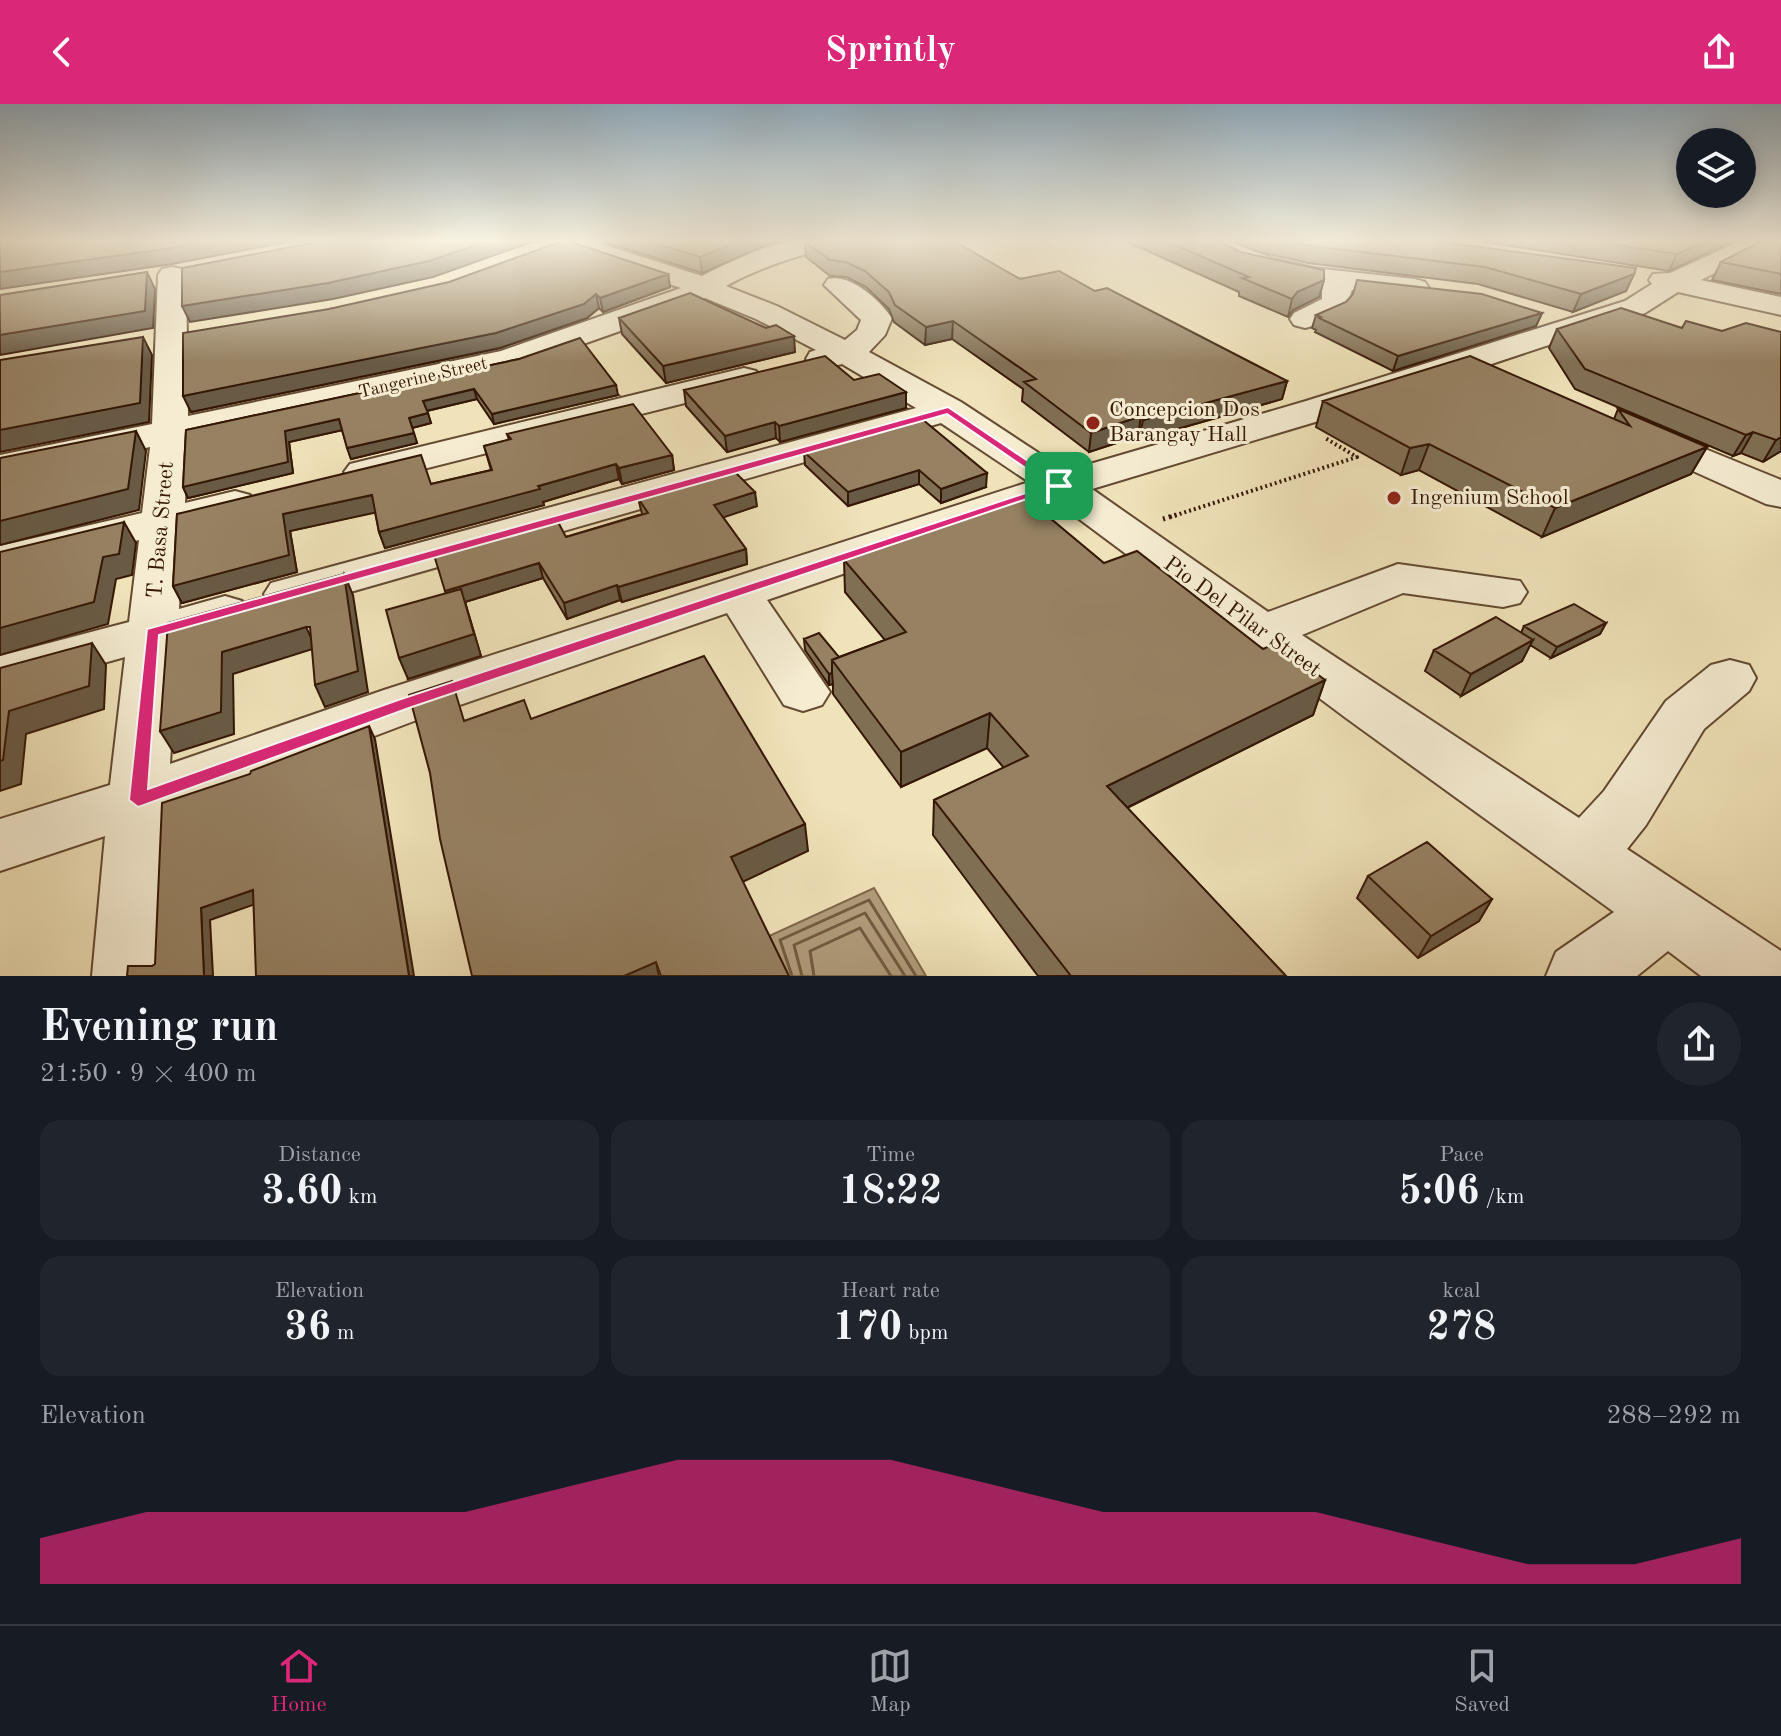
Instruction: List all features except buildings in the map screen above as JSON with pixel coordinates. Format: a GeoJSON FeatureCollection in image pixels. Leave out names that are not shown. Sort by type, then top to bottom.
{"type":"FeatureCollection","features":[{"type":"Feature","properties":{"kind":"street","name":"T. Basa Street"},"geometry":{"type":"LineString","coordinates":[[127,976],[138,800],[170,432],[172,281]]}},
{"type":"Feature","properties":{"kind":"street","name":"Pio Del Pilar Street"},"geometry":{"type":"LineString","coordinates":[[694,281],[850,352],[948,410],[1463,774],[1758,976]]}},
{"type":"Feature","properties":{"kind":"street","name":"Tangerine Street"},"geometry":{"type":"LineString","coordinates":[[0,467],[509,359],[604,329],[710,286],[716,281]]}},
{"type":"Feature","properties":{"kind":"street"},"geometry":{"type":"LineString","coordinates":[[1305,319],[1335,304],[1338,292],[1334,281]]}},
{"type":"Feature","properties":{"kind":"street"},"geometry":{"type":"LineString","coordinates":[[1341,281],[1438,290]]}},
{"type":"Feature","properties":{"kind":"street"},"geometry":{"type":"LineString","coordinates":[[1667,281],[1770,304]]}},
{"type":"Feature","properties":{"kind":"street"},"geometry":{"type":"LineString","coordinates":[[0,845],[138,800],[389,708],[1059,486],[1621,312],[1635,307],[1674,282]]}},
{"type":"Feature","properties":{"kind":"street"},"geometry":{"type":"LineString","coordinates":[[329,481],[850,352],[874,331],[877,318],[838,285]]}},
{"type":"Feature","properties":{"kind":"street"},"geometry":{"type":"LineString","coordinates":[[1736,328],[1770,304]]}},
{"type":"Feature","properties":{"kind":"street"},"geometry":{"type":"LineString","coordinates":[[1621,312],[1657,322]]}},
{"type":"Feature","properties":{"kind":"street"},"geometry":{"type":"LineString","coordinates":[[1539,313],[1576,326]]}},
{"type":"Feature","properties":{"kind":"street"},"geometry":{"type":"LineString","coordinates":[[1473,360],[1514,378]]}},
{"type":"Feature","properties":{"kind":"street"},"geometry":{"type":"LineString","coordinates":[[0,674],[948,410]]}},
{"type":"Feature","properties":{"kind":"street"},"geometry":{"type":"LineString","coordinates":[[1614,422],[1781,495]]}},
{"type":"Feature","properties":{"kind":"street"},"geometry":{"type":"LineString","coordinates":[[0,560],[268,496]]}},
{"type":"Feature","properties":{"kind":"street"},"geometry":{"type":"LineString","coordinates":[[1263,632],[1398,578],[1503,592]]}},
{"type":"Feature","properties":{"kind":"street"},"geometry":{"type":"LineString","coordinates":[[738,593],[803,692]]}},
{"type":"Feature","properties":{"kind":"street"},"geometry":{"type":"LineString","coordinates":[[1584,855],[1625,808],[1685,715],[1730,678]]}},
{"type":"Feature","properties":{"kind":"street"},"geometry":{"type":"LineString","coordinates":[[1581,976],[1668,912]]}},
{"type":"Feature","properties":{"kind":"path"},"geometry":{"type":"LineString","coordinates":[[1172,515],[1357,457],[1320,435]]}},
{"type":"Feature","properties":{"kind":"water"},"geometry":{"type":"Polygon","coordinates":[[[874,888],[926,976],[786,976],[767,937],[874,888]]]}},
{"type":"Feature","properties":{"kind":"place","name":"Concepcion Dos Barangay Hall"},"geometry":{"type":"Point","coordinates":[1093,423]}},
{"type":"Feature","properties":{"kind":"place","name":"Ingenium School"},"geometry":{"type":"Point","coordinates":[1394,498]}},
{"type":"Feature","properties":{"kind":"route"},"geometry":{"type":"LineString","coordinates":[[948,410],[1059,486],[403,704],[138,800],[152,632],[948,410]]}}]}
